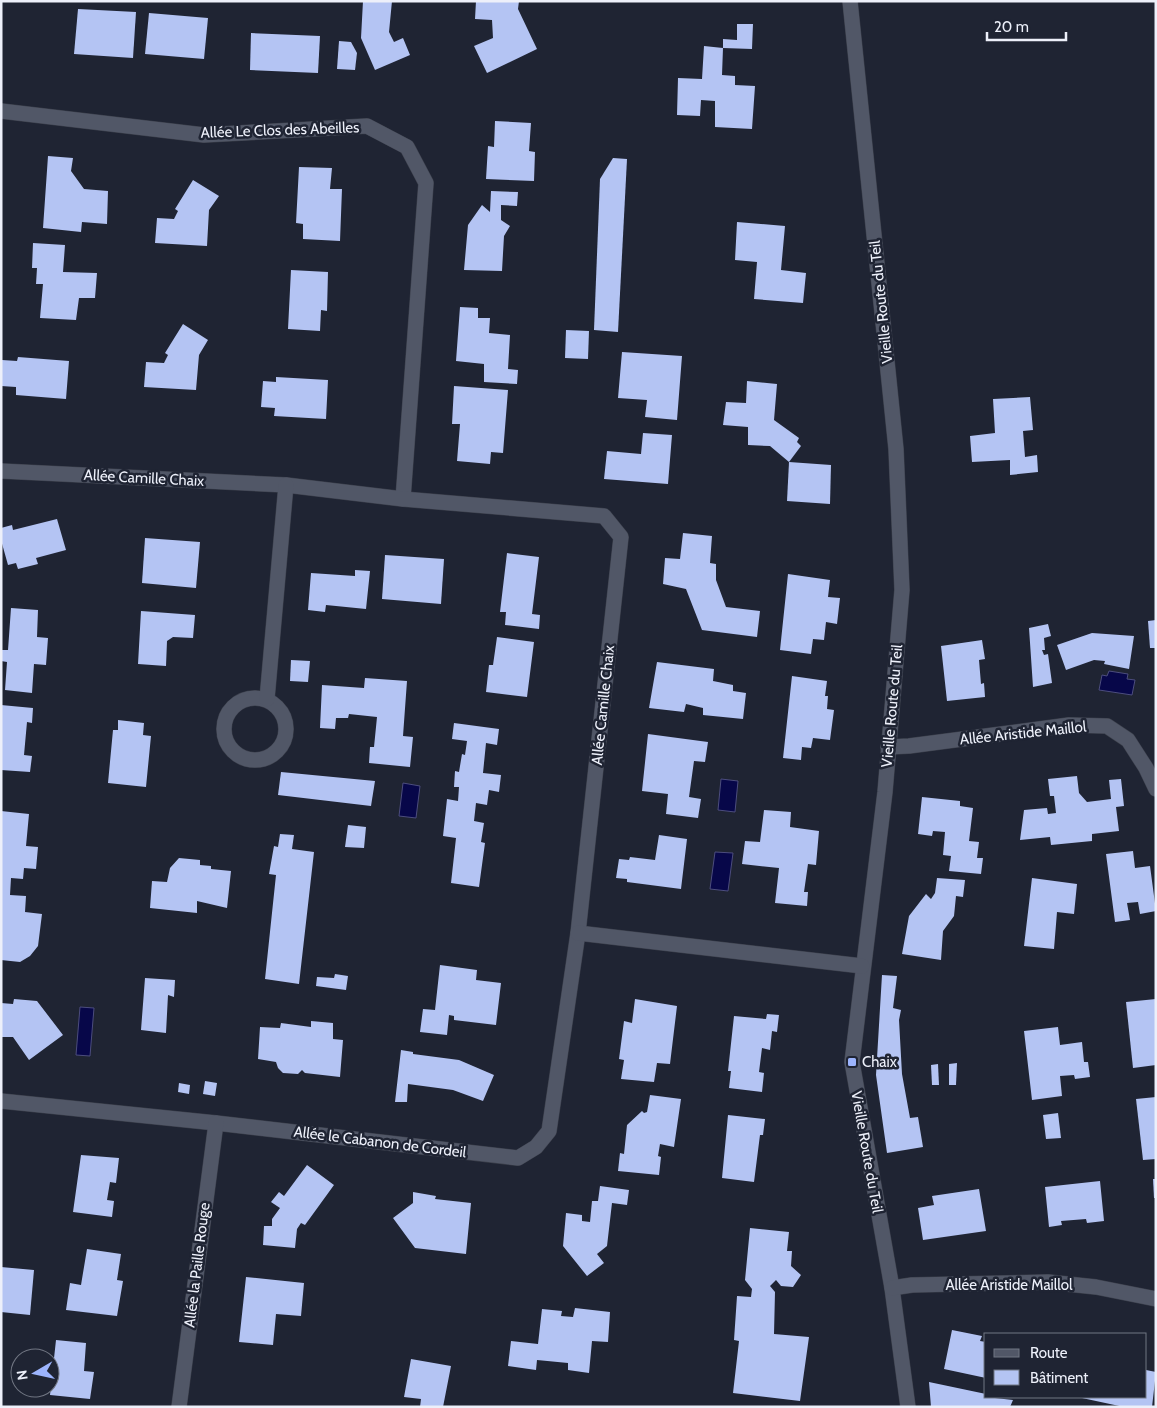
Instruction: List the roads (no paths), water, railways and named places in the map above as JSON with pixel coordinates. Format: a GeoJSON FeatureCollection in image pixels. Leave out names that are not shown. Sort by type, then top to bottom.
{"type":"FeatureCollection","features":[{"type":"Feature","properties":{"kind":"street","name":"Vieille Route du Teil"},"geometry":{"type":"LineString","coordinates":[[850,1],[896,449],[902,590],[885,792],[862,966],[852,1062],[892,1288],[908,1407]]}},
{"type":"Feature","properties":{"kind":"street","name":"Allée Le Clos des Abeilles"},"geometry":{"type":"LineString","coordinates":[[1,111],[204,135],[366,126],[407,147],[426,183],[403,499]]}},
{"type":"Feature","properties":{"kind":"street","name":"Allée Camille Chaix"},"geometry":{"type":"LineString","coordinates":[[1,471],[286,485],[403,499],[604,516],[621,537],[578,933]]}},
{"type":"Feature","properties":{"kind":"street"},"geometry":{"type":"LineString","coordinates":[[267,700],[286,485]]}},
{"type":"Feature","properties":{"kind":"street"},"geometry":{"type":"LineString","coordinates":[[247,698],[267,700],[276,705],[283,713],[286,734],[282,744],[266,758],[256,760],[245,758],[236,753],[225,737],[226,718],[238,702],[247,698]]}},
{"type":"Feature","properties":{"kind":"street","name":"Allée Aristide Maillol"},"geometry":{"type":"LineString","coordinates":[[888,746],[910,746],[1068,725],[1107,726],[1128,740],[1146,768],[1156,789]]}},
{"type":"Feature","properties":{"kind":"street"},"geometry":{"type":"LineString","coordinates":[[578,933],[862,966]]}},
{"type":"Feature","properties":{"kind":"street","name":"Allée le Cabanon de Cordeil"},"geometry":{"type":"LineString","coordinates":[[1,1101],[216,1122],[518,1158],[536,1146],[549,1131],[578,933]]}},
{"type":"Feature","properties":{"kind":"street","name":"Allée la Paille Rouge"},"geometry":{"type":"LineString","coordinates":[[179,1407],[216,1122]]}},
{"type":"Feature","properties":{"kind":"street","name":"Allée Aristide Maillol"},"geometry":{"type":"LineString","coordinates":[[892,1288],[912,1285],[1048,1282],[1096,1287],[1156,1299]]}},
{"type":"Feature","properties":{"kind":"place","name":"Chaix"},"geometry":{"type":"Point","coordinates":[852,1062]}}]}
